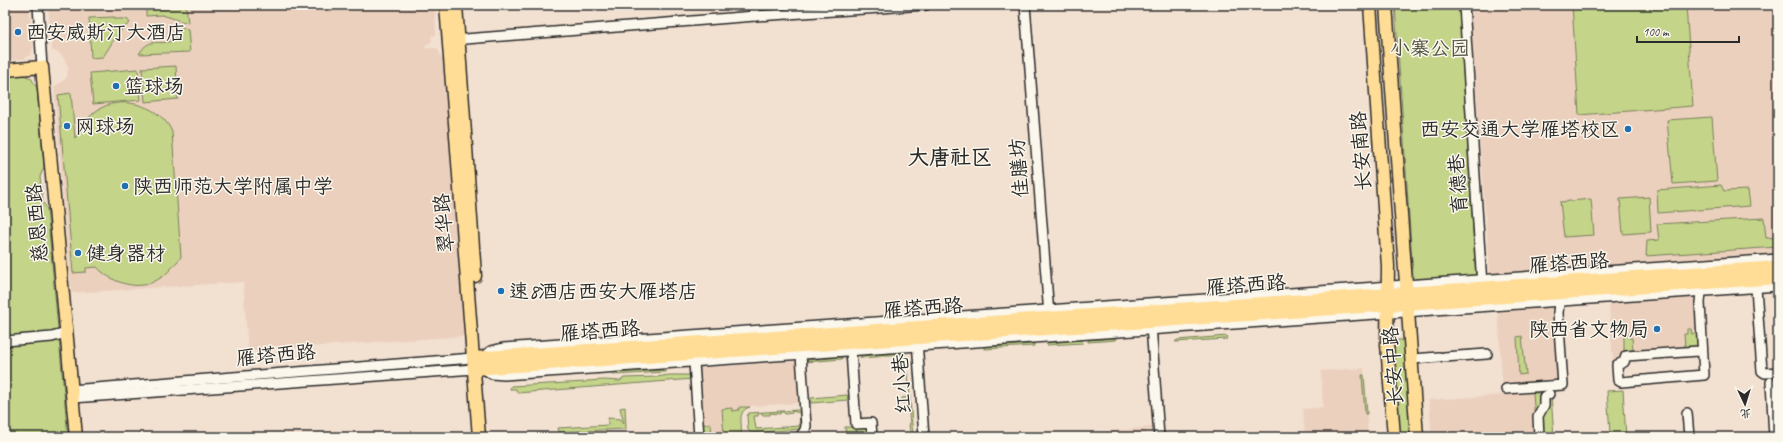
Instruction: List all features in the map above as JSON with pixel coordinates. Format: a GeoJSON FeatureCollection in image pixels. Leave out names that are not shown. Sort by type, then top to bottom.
{"type":"FeatureCollection","features":[{"type":"Feature","properties":{"kind":"main road","name":"翠华路"},"geometry":{"type":"LineString","coordinates":[[446,5],[453,40],[478,363],[487,437]]}},
{"type":"Feature","properties":{"kind":"main road","name":"翠华路"},"geometry":{"type":"LineString","coordinates":[[453,40],[456,5]]}},
{"type":"Feature","properties":{"kind":"main road","name":"长安南路"},"geometry":{"type":"LineString","coordinates":[[1370,5],[1387,300]]}},
{"type":"Feature","properties":{"kind":"main road","name":"长安南路"},"geometry":{"type":"LineString","coordinates":[[1386,5],[1407,298]]}},
{"type":"Feature","properties":{"kind":"main road"},"geometry":{"type":"LineString","coordinates":[[5,70],[42,67]]}},
{"type":"Feature","properties":{"kind":"main road","name":"慈恩西路"},"geometry":{"type":"LineString","coordinates":[[42,67],[76,437]]}},
{"type":"Feature","properties":{"kind":"main road","name":"雁塔西路"},"geometry":{"type":"LineString","coordinates":[[1407,298],[1482,284],[1778,267]]}},
{"type":"Feature","properties":{"kind":"main road","name":"雁塔西路"},"geometry":{"type":"LineString","coordinates":[[1049,319],[1151,326],[1407,298],[1778,278]]}},
{"type":"Feature","properties":{"kind":"main road","name":"长安中路"},"geometry":{"type":"LineString","coordinates":[[1407,298],[1417,437]]}},
{"type":"Feature","properties":{"kind":"main road","name":"雁塔西路"},"geometry":{"type":"LineString","coordinates":[[478,363],[917,337],[1049,319],[1387,300]]}},
{"type":"Feature","properties":{"kind":"main road","name":"长安中路"},"geometry":{"type":"LineString","coordinates":[[1387,300],[1387,344],[1394,437]]}},
{"type":"Feature","properties":{"kind":"main road","name":"翠华路"},"geometry":{"type":"LineString","coordinates":[[478,363],[479,437]]}},
{"type":"Feature","properties":{"kind":"street","name":"慈恩西路"},"geometry":{"type":"LineString","coordinates":[[38,5],[42,67]]}},
{"type":"Feature","properties":{"kind":"street"},"geometry":{"type":"LineString","coordinates":[[753,5],[755,16]]}},
{"type":"Feature","properties":{"kind":"street"},"geometry":{"type":"LineString","coordinates":[[453,40],[755,16],[926,5]]}},
{"type":"Feature","properties":{"kind":"street","name":"佳膳坊"},"geometry":{"type":"LineString","coordinates":[[1025,5],[1049,319]]}},
{"type":"Feature","properties":{"kind":"street","name":"育德巷"},"geometry":{"type":"LineString","coordinates":[[1464,5],[1482,284]]}},
{"type":"Feature","properties":{"kind":"street"},"geometry":{"type":"LineString","coordinates":[[1482,284],[1778,258]]}},
{"type":"Feature","properties":{"kind":"street"},"geometry":{"type":"LineString","coordinates":[[1387,300],[1407,298],[1559,302],[1778,286]]}},
{"type":"Feature","properties":{"kind":"street"},"geometry":{"type":"LineString","coordinates":[[1756,288],[1762,371],[1764,373],[1778,372]]}},
{"type":"Feature","properties":{"kind":"street"},"geometry":{"type":"LineString","coordinates":[[1698,351],[1626,356],[1624,362],[1617,366],[1618,380],[1621,382],[1704,375],[1700,303],[1701,292]]}},
{"type":"Feature","properties":{"kind":"street"},"geometry":{"type":"LineString","coordinates":[[1506,389],[1563,386],[1558,311],[1559,302]]}},
{"type":"Feature","properties":{"kind":"street"},"geometry":{"type":"LineString","coordinates":[[1049,319],[503,348],[491,351],[478,363],[492,374],[504,375],[851,351],[917,337],[1151,326],[1159,437]]}},
{"type":"Feature","properties":{"kind":"street"},"geometry":{"type":"LineString","coordinates":[[5,341],[52,337],[66,333]]}},
{"type":"Feature","properties":{"kind":"street","name":"红小巷"},"geometry":{"type":"LineString","coordinates":[[917,337],[924,437]]}},
{"type":"Feature","properties":{"kind":"street"},"geometry":{"type":"LineString","coordinates":[[851,351],[856,424],[871,423],[872,437]]}},
{"type":"Feature","properties":{"kind":"street"},"geometry":{"type":"LineString","coordinates":[[1412,359],[1487,354]]}},
{"type":"Feature","properties":{"kind":"street"},"geometry":{"type":"LineString","coordinates":[[800,437],[806,428],[801,355]]}},
{"type":"Feature","properties":{"kind":"street"},"geometry":{"type":"LineString","coordinates":[[694,362],[699,437]]}},
{"type":"Feature","properties":{"kind":"street","name":"雁塔西路"},"geometry":{"type":"LineString","coordinates":[[71,394],[478,363]]}},
{"type":"Feature","properties":{"kind":"street"},"geometry":{"type":"LineString","coordinates":[[1771,382],[1774,437]]}},
{"type":"Feature","properties":{"kind":"street"},"geometry":{"type":"LineString","coordinates":[[1539,437],[1538,414],[1544,405],[1544,397],[1548,394]]}},
{"type":"Feature","properties":{"kind":"street"},"geometry":{"type":"LineString","coordinates":[[1687,413],[1689,437]]}},
{"type":"Feature","properties":{"kind":"shaded area","name":"西安威斯汀大酒店"},"geometry":{"type":"Polygon","coordinates":[[[5,5],[29,5],[33,47],[31,54],[24,59],[5,60],[5,5]]]}},
{"type":"Feature","properties":{"kind":"shaded area"},"geometry":{"type":"Polygon","coordinates":[[[48,5],[435,5],[436,35],[431,36],[432,41],[426,45],[425,48],[437,48],[445,64],[464,336],[248,351],[243,282],[71,293],[54,87],[67,77],[68,67],[63,57],[59,53],[52,50],[48,5]]]}},
{"type":"Feature","properties":{"kind":"shaded area","name":"西安交通大学雁塔校区"},"geometry":{"type":"Polygon","coordinates":[[[1469,5],[1778,5],[1778,253],[1490,274],[1469,5]]]}},
{"type":"Feature","properties":{"kind":"shaded area","name":"陕西省文物局"},"geometry":{"type":"Polygon","coordinates":[[[1701,297],[1705,353],[1613,361],[1609,304],[1701,297]]]}},
{"type":"Feature","properties":{"kind":"shaded area"},"geometry":{"type":"Polygon","coordinates":[[[1560,307],[1565,391],[1533,393],[1536,437],[1432,437],[1429,400],[1503,395],[1498,312],[1560,307]]]}},
{"type":"Feature","properties":{"kind":"shaded area"},"geometry":{"type":"Polygon","coordinates":[[[796,361],[799,403],[739,407],[739,410],[732,411],[732,408],[723,409],[724,437],[702,437],[699,368],[796,361]]]}},
{"type":"Feature","properties":{"kind":"shaded area"},"geometry":{"type":"Polygon","coordinates":[[[1364,368],[1368,437],[1305,437],[1303,409],[1323,407],[1321,371],[1364,368]]]}},
{"type":"Feature","properties":{"kind":"shaded area"},"geometry":{"type":"Polygon","coordinates":[[[1707,378],[1707,381],[1629,386],[1628,383],[1707,378]]]}},
{"type":"Feature","properties":{"kind":"shaded area"},"geometry":{"type":"Polygon","coordinates":[[[1151,427],[1152,430],[1146,430],[1146,434],[1107,437],[1107,433],[1082,436],[1082,434],[1151,427]]]}},
{"type":"Feature","properties":{"kind":"green space"},"geometry":{"type":"Polygon","coordinates":[[[169,5],[186,5],[188,23],[162,15],[146,16],[146,10],[169,8],[169,5]]]}},
{"type":"Feature","properties":{"kind":"green space","name":"小寨公园"},"geometry":{"type":"Polygon","coordinates":[[[1395,5],[1459,5],[1476,279],[1422,283],[1413,276],[1395,5]]]}},
{"type":"Feature","properties":{"kind":"green space"},"geometry":{"type":"Polygon","coordinates":[[[1572,5],[1686,5],[1693,106],[1579,115],[1572,5]]]}},
{"type":"Feature","properties":{"kind":"green space"},"geometry":{"type":"Polygon","coordinates":[[[115,17],[115,19],[127,19],[130,23],[118,34],[103,57],[91,58],[89,18],[115,17]]]}},
{"type":"Feature","properties":{"kind":"green space"},"geometry":{"type":"Polygon","coordinates":[[[180,26],[188,30],[190,52],[139,54],[143,48],[151,43],[169,42],[174,40],[180,26]]]}},
{"type":"Feature","properties":{"kind":"green space","name":"篮球场"},"geometry":{"type":"Polygon","coordinates":[[[176,66],[178,99],[145,102],[142,68],[176,66]]]}},
{"type":"Feature","properties":{"kind":"green space","name":"篮球场"},"geometry":{"type":"Polygon","coordinates":[[[138,69],[141,100],[93,104],[90,73],[138,69]]]}},
{"type":"Feature","properties":{"kind":"green space"},"geometry":{"type":"Polygon","coordinates":[[[21,74],[31,78],[37,88],[44,167],[40,177],[43,202],[47,209],[68,437],[5,437],[5,76],[21,74]]]}},
{"type":"Feature","properties":{"kind":"green space"},"geometry":{"type":"Polygon","coordinates":[[[71,93],[75,138],[93,113],[111,104],[121,103],[131,103],[151,110],[167,123],[172,132],[181,257],[165,275],[146,285],[131,285],[123,283],[108,277],[97,267],[86,268],[86,272],[73,273],[58,95],[71,93]]]}},
{"type":"Feature","properties":{"kind":"green space"},"geometry":{"type":"Polygon","coordinates":[[[1712,117],[1717,181],[1673,184],[1667,120],[1712,117]]]}},
{"type":"Feature","properties":{"kind":"green space"},"geometry":{"type":"Polygon","coordinates":[[[1721,185],[1724,191],[1748,190],[1750,206],[1658,213],[1657,190],[1721,185]]]}},
{"type":"Feature","properties":{"kind":"green space"},"geometry":{"type":"Polygon","coordinates":[[[1649,197],[1651,232],[1623,234],[1620,199],[1649,197]]]}},
{"type":"Feature","properties":{"kind":"green space"},"geometry":{"type":"Polygon","coordinates":[[[1591,199],[1594,235],[1564,237],[1560,202],[1591,199]]]}},
{"type":"Feature","properties":{"kind":"green space"},"geometry":{"type":"Polygon","coordinates":[[[1764,218],[1766,238],[1778,237],[1778,247],[1646,256],[1647,241],[1659,240],[1657,224],[1764,218]]]}},
{"type":"Feature","properties":{"kind":"green space"},"geometry":{"type":"Polygon","coordinates":[[[1687,329],[1691,329],[1692,334],[1699,332],[1700,346],[1685,347],[1684,334],[1687,334],[1687,329]]]}},
{"type":"Feature","properties":{"kind":"green space"},"geometry":{"type":"Polygon","coordinates":[[[1624,333],[1628,333],[1629,338],[1632,338],[1633,350],[1624,351],[1624,333]]]}},
{"type":"Feature","properties":{"kind":"green space"},"geometry":{"type":"Polygon","coordinates":[[[1227,336],[1227,339],[1175,342],[1177,340],[1227,336]]]}},
{"type":"Feature","properties":{"kind":"green space"},"geometry":{"type":"Polygon","coordinates":[[[1522,336],[1526,374],[1519,375],[1517,337],[1522,336]]]}},
{"type":"Feature","properties":{"kind":"green space"},"geometry":{"type":"Polygon","coordinates":[[[1116,338],[1116,340],[1088,342],[1088,340],[1116,338]]]}},
{"type":"Feature","properties":{"kind":"green space"},"geometry":{"type":"Polygon","coordinates":[[[1082,340],[1083,343],[1047,345],[1046,343],[1082,340]]]}},
{"type":"Feature","properties":{"kind":"green space"},"geometry":{"type":"Polygon","coordinates":[[[1398,340],[1404,340],[1414,437],[1399,437],[1393,343],[1398,340]]]}},
{"type":"Feature","properties":{"kind":"green space"},"geometry":{"type":"Polygon","coordinates":[[[1034,344],[1034,346],[984,349],[984,347],[1034,344]]]}},
{"type":"Feature","properties":{"kind":"green space"},"geometry":{"type":"Polygon","coordinates":[[[905,353],[905,355],[861,358],[860,356],[905,353]]]}},
{"type":"Feature","properties":{"kind":"green space"},"geometry":{"type":"Polygon","coordinates":[[[842,357],[842,359],[806,362],[808,360],[842,357]]]}},
{"type":"Feature","properties":{"kind":"green space"},"geometry":{"type":"Polygon","coordinates":[[[666,370],[666,372],[613,375],[612,373],[666,370]]]}},
{"type":"Feature","properties":{"kind":"green space"},"geometry":{"type":"Polygon","coordinates":[[[907,373],[908,373],[910,394],[907,373]]]}},
{"type":"Feature","properties":{"kind":"green space"},"geometry":{"type":"Polygon","coordinates":[[[692,375],[693,379],[517,393],[516,389],[510,389],[511,386],[604,380],[620,381],[624,378],[692,375]]]}},
{"type":"Feature","properties":{"kind":"green space"},"geometry":{"type":"Polygon","coordinates":[[[1362,375],[1364,375],[1367,414],[1365,414],[1362,375]]]}},
{"type":"Feature","properties":{"kind":"green space"},"geometry":{"type":"Polygon","coordinates":[[[1623,390],[1626,437],[1590,436],[1610,433],[1607,391],[1623,390]]]}},
{"type":"Feature","properties":{"kind":"green space"},"geometry":{"type":"Polygon","coordinates":[[[1533,393],[1541,393],[1541,404],[1536,437],[1533,393]]]}},
{"type":"Feature","properties":{"kind":"green space"},"geometry":{"type":"Polygon","coordinates":[[[847,395],[848,400],[811,403],[811,398],[847,395]]]}},
{"type":"Feature","properties":{"kind":"green space"},"geometry":{"type":"Polygon","coordinates":[[[1551,395],[1554,437],[1541,437],[1540,414],[1546,396],[1551,395]]]}},
{"type":"Feature","properties":{"kind":"green space"},"geometry":{"type":"Polygon","coordinates":[[[910,397],[913,437],[911,437],[909,425],[908,403],[902,403],[902,398],[910,397]]]}},
{"type":"Feature","properties":{"kind":"green space"},"geometry":{"type":"Polygon","coordinates":[[[625,407],[626,429],[559,432],[558,428],[608,425],[608,418],[621,419],[622,423],[624,423],[620,408],[625,407]]]}},
{"type":"Feature","properties":{"kind":"green space"},"geometry":{"type":"Polygon","coordinates":[[[739,407],[750,407],[743,412],[741,418],[741,435],[739,437],[724,437],[722,409],[732,408],[732,411],[739,410],[739,407]]]}},
{"type":"Feature","properties":{"kind":"green space"},"geometry":{"type":"Polygon","coordinates":[[[799,410],[801,412],[802,427],[800,429],[751,433],[748,430],[747,416],[749,413],[799,410]],[[792,411],[792,413],[785,414],[784,412],[780,412],[780,414],[770,413],[770,415],[762,415],[762,413],[758,414],[758,416],[754,416],[756,429],[799,426],[800,413],[792,411]]]}},
{"type":"Feature","properties":{"kind":"green space"},"geometry":{"type":"Polygon","coordinates":[[[701,424],[711,424],[712,437],[702,437],[701,424]]]}},
{"type":"Feature","properties":{"kind":"green space"},"geometry":{"type":"Polygon","coordinates":[[[856,426],[865,426],[868,429],[868,437],[857,437],[856,426]]]}},
{"type":"Feature","properties":{"kind":"green space"},"geometry":{"type":"Polygon","coordinates":[[[845,427],[855,427],[855,437],[846,437],[845,427]]]}},
{"type":"Feature","properties":{"kind":"place","name":"西安威斯汀大酒店"},"geometry":{"type":"Point","coordinates":[18,32]}},
{"type":"Feature","properties":{"kind":"place","name":"篮球场"},"geometry":{"type":"Point","coordinates":[116,86]}},
{"type":"Feature","properties":{"kind":"place","name":"网球场"},"geometry":{"type":"Point","coordinates":[67,126]}},
{"type":"Feature","properties":{"kind":"place","name":"西安交通大学雁塔校区"},"geometry":{"type":"Point","coordinates":[1628,129]}},
{"type":"Feature","properties":{"kind":"place","name":"陕西师范大学附属中学"},"geometry":{"type":"Point","coordinates":[125,186]}},
{"type":"Feature","properties":{"kind":"place","name":"健身器材"},"geometry":{"type":"Point","coordinates":[78,253]}},
{"type":"Feature","properties":{"kind":"place","name":"速8酒店西安大雁塔店"},"geometry":{"type":"Point","coordinates":[501,291]}},
{"type":"Feature","properties":{"kind":"place","name":"陕西省文物局"},"geometry":{"type":"Point","coordinates":[1657,329]}},
{"type":"Feature","properties":{"kind":"district","name":"大唐社区"},"geometry":{"type":"Point","coordinates":[950,157]}}]}
